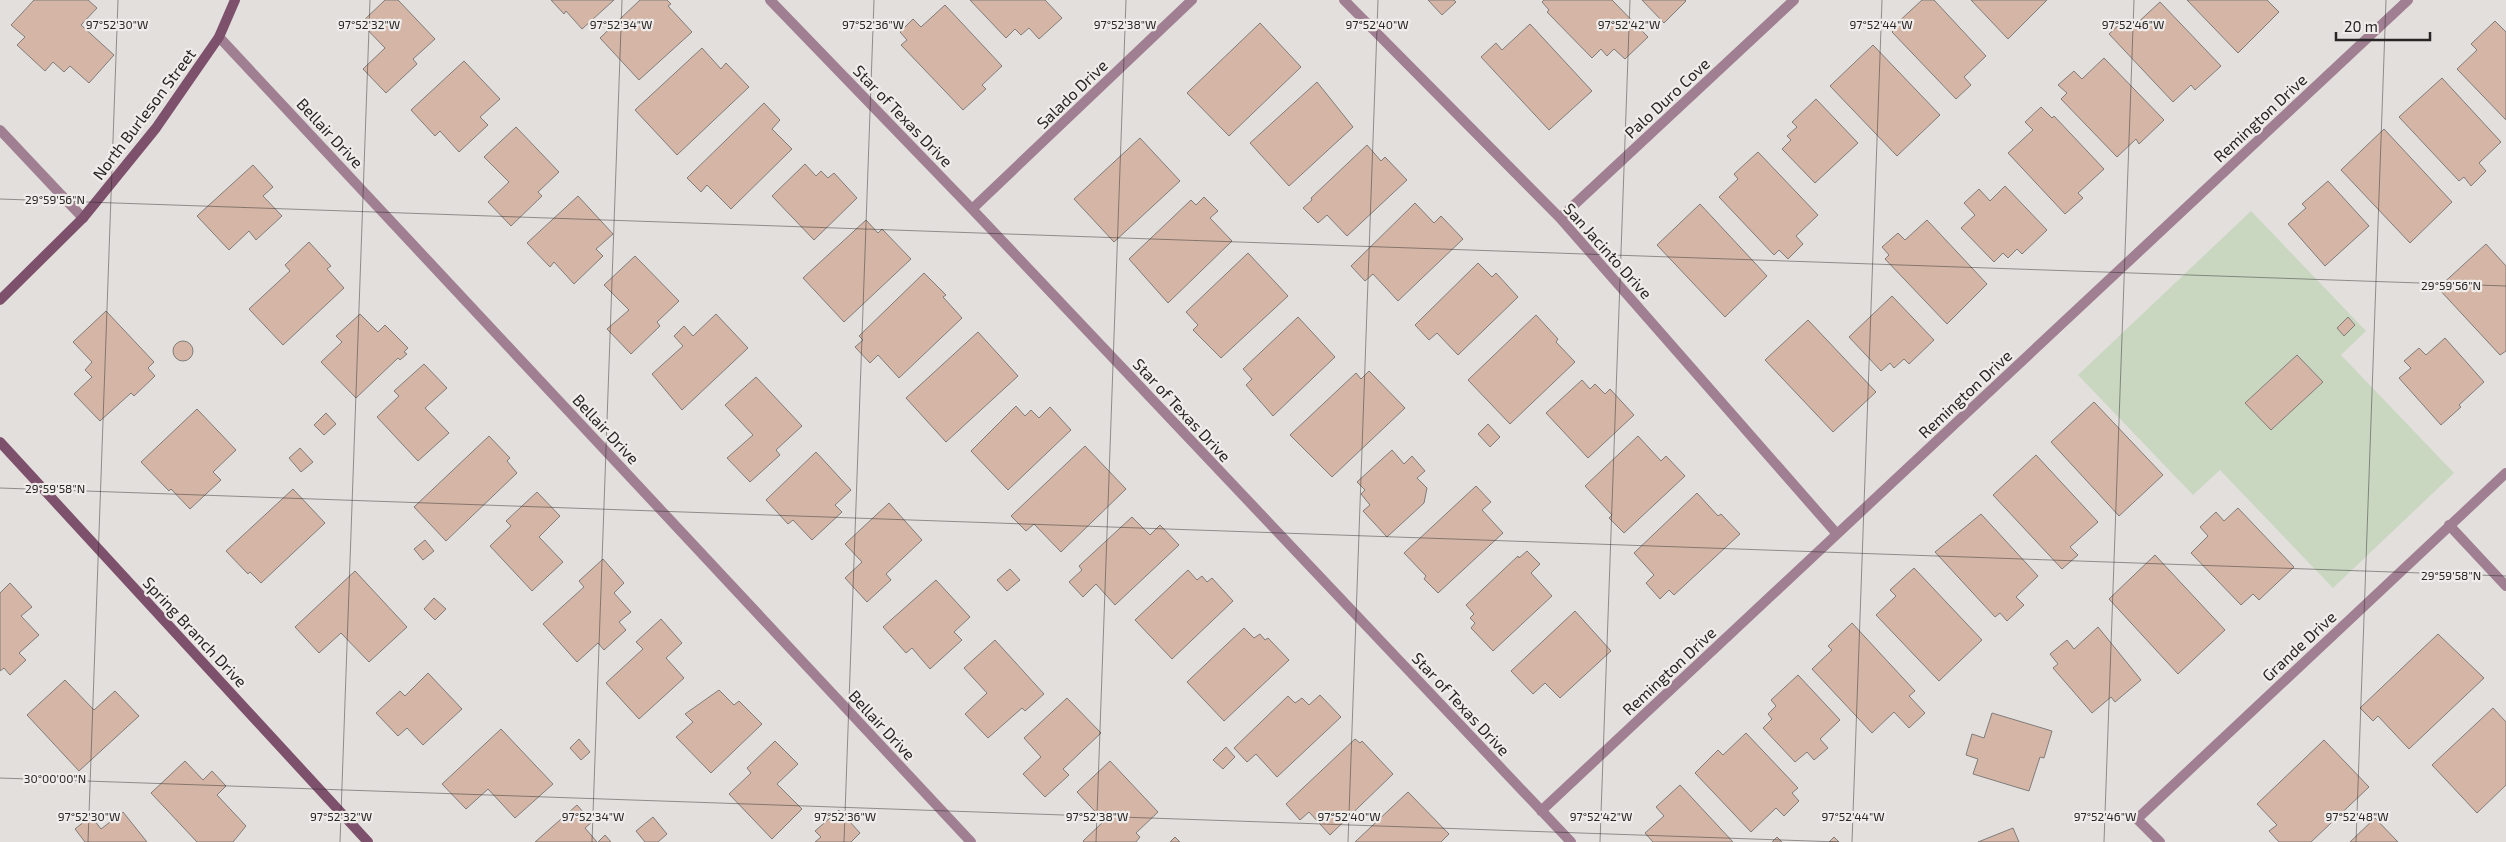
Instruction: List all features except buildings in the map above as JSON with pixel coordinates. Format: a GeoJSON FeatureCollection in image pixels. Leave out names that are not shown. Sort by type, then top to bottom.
{"type":"FeatureCollection","features":[{"type":"Feature","properties":{"kind":"street","name":"North Burleson Street"},"geometry":{"type":"LineString","coordinates":[[0,300],[83,218],[156,128],[219,36],[236,0]]}},
{"type":"Feature","properties":{"kind":"street","name":"Star of Texas Drive"},"geometry":{"type":"LineString","coordinates":[[770,0],[972,209],[1571,842]]}},
{"type":"Feature","properties":{"kind":"street","name":"Salado Drive"},"geometry":{"type":"LineString","coordinates":[[972,209],[1192,0]]}},
{"type":"Feature","properties":{"kind":"street","name":"San Jacinto Drive"},"geometry":{"type":"LineString","coordinates":[[1344,0],[1560,218],[1837,534]]}},
{"type":"Feature","properties":{"kind":"street","name":"Palo Duro Cove"},"geometry":{"type":"LineString","coordinates":[[1560,218],[1794,0]]}},
{"type":"Feature","properties":{"kind":"street","name":"Remington Drive"},"geometry":{"type":"LineString","coordinates":[[1541,811],[2408,0]]}},
{"type":"Feature","properties":{"kind":"street","name":"Bellair Drive"},"geometry":{"type":"LineString","coordinates":[[219,36],[971,842]]}},
{"type":"Feature","properties":{"kind":"street"},"geometry":{"type":"LineString","coordinates":[[0,130],[83,218]]}},
{"type":"Feature","properties":{"kind":"street","name":"Spring Branch Drive"},"geometry":{"type":"LineString","coordinates":[[0,442],[368,842]]}},
{"type":"Feature","properties":{"kind":"street","name":"Grande Drive"},"geometry":{"type":"LineString","coordinates":[[2160,842],[2137,818],[2506,473]]}},
{"type":"Feature","properties":{"kind":"street"},"geometry":{"type":"LineString","coordinates":[[2449,525],[2506,586]]}},
{"type":"Feature","properties":{"kind":"green space"},"geometry":{"type":"Polygon","coordinates":[[[2251,211],[2366,331],[2341,355],[2454,473],[2333,588],[2220,470],[2193,495],[2078,375],[2251,211]]]}}]}
